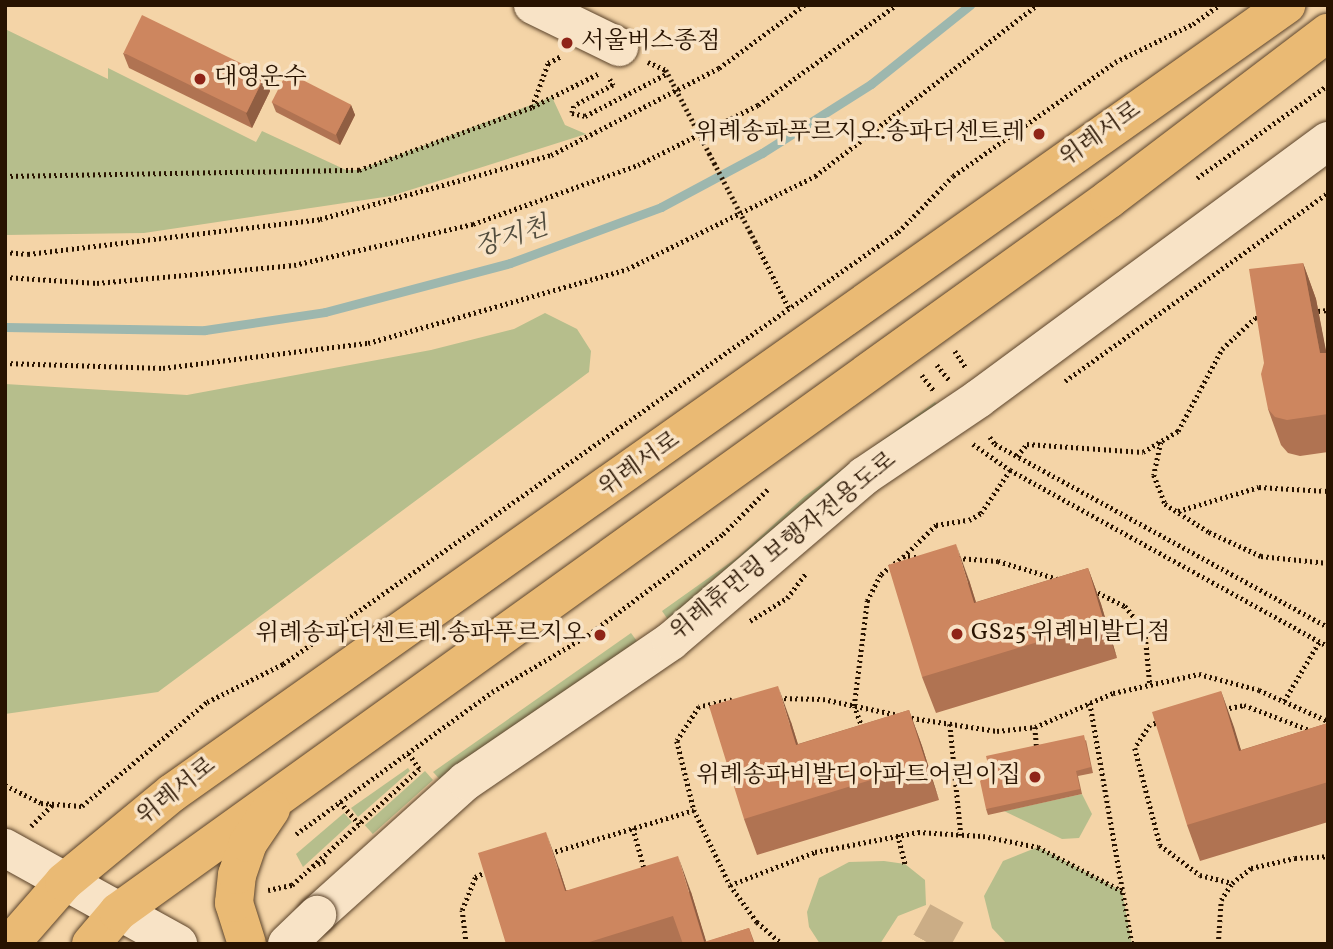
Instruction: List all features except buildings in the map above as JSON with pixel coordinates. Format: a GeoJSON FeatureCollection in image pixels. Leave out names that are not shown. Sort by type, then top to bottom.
{"type":"FeatureCollection","features":[{"type":"Feature","properties":{"kind":"main road","name":"위례서로"},"geometry":{"type":"LineString","coordinates":[[10,944],[64,882],[172,793],[808,347],[1286,5]]}},
{"type":"Feature","properties":{"kind":"main road"},"geometry":{"type":"LineString","coordinates":[[91,944],[118,912],[284,790],[470,663],[1109,200],[1328,33]]}},
{"type":"Feature","properties":{"kind":"main road"},"geometry":{"type":"LineString","coordinates":[[247,944],[234,903],[237,875],[248,842],[284,790]]}},
{"type":"Feature","properties":{"kind":"street"},"geometry":{"type":"LineString","coordinates":[[533,5],[601,62]]}},
{"type":"Feature","properties":{"kind":"street","name":"위례휴먼링 보행자전용도로"},"geometry":{"type":"LineString","coordinates":[[287,944],[466,781],[671,641],[864,476],[978,399],[1328,141]]}},
{"type":"Feature","properties":{"kind":"street"},"geometry":{"type":"LineString","coordinates":[[5,848],[178,944]]}},
{"type":"Feature","properties":{"kind":"path"},"geometry":{"type":"LineString","coordinates":[[5,252],[29,254],[320,219],[551,155],[719,68],[804,5]]}},
{"type":"Feature","properties":{"kind":"path"},"geometry":{"type":"LineString","coordinates":[[5,277],[97,283],[294,265],[473,224],[638,165],[758,104],[896,5]]}},
{"type":"Feature","properties":{"kind":"path"},"geometry":{"type":"LineString","coordinates":[[5,363],[163,368],[368,343],[627,269],[815,176],[1037,5]]}},
{"type":"Feature","properties":{"kind":"path"},"geometry":{"type":"LineString","coordinates":[[5,785],[52,805],[82,806],[216,696],[283,664],[898,232],[953,176],[1115,62],[1193,24],[1219,5]]}},
{"type":"Feature","properties":{"kind":"path"},"geometry":{"type":"LineString","coordinates":[[532,107],[548,63],[564,54]]}},
{"type":"Feature","properties":{"kind":"path"},"geometry":{"type":"LineString","coordinates":[[5,176],[359,170],[532,107],[601,62]]}},
{"type":"Feature","properties":{"kind":"path"},"geometry":{"type":"LineString","coordinates":[[613,85],[574,106],[572,113],[585,116],[667,72],[789,309]]}},
{"type":"Feature","properties":{"kind":"path"},"geometry":{"type":"LineString","coordinates":[[1190,183],[1328,85]]}},
{"type":"Feature","properties":{"kind":"path"},"geometry":{"type":"LineString","coordinates":[[1318,311],[1328,310]]}},
{"type":"Feature","properties":{"kind":"path"},"geometry":{"type":"LineString","coordinates":[[1017,456],[1027,444],[1143,452],[1178,431],[1222,349],[1255,318],[1264,318]]}},
{"type":"Feature","properties":{"kind":"path"},"geometry":{"type":"LineString","coordinates":[[916,379],[967,343]]}},
{"type":"Feature","properties":{"kind":"path"},"geometry":{"type":"LineString","coordinates":[[937,365],[948,379]]}},
{"type":"Feature","properties":{"kind":"path"},"geometry":{"type":"LineString","coordinates":[[922,375],[933,389]]}},
{"type":"Feature","properties":{"kind":"path"},"geometry":{"type":"LineString","coordinates":[[990,437],[1017,456],[1328,626]]}},
{"type":"Feature","properties":{"kind":"path"},"geometry":{"type":"LineString","coordinates":[[1162,441],[1154,475],[1156,489],[1177,512],[1261,556],[1328,563]]}},
{"type":"Feature","properties":{"kind":"path"},"geometry":{"type":"LineString","coordinates":[[973,444],[1010,470],[1328,646]]}},
{"type":"Feature","properties":{"kind":"path"},"geometry":{"type":"LineString","coordinates":[[866,739],[854,706],[867,601],[881,574],[936,525],[969,520],[981,513],[1010,470]]}},
{"type":"Feature","properties":{"kind":"path"},"geometry":{"type":"LineString","coordinates":[[292,837],[492,692],[588,635],[723,534],[772,485]]}},
{"type":"Feature","properties":{"kind":"path"},"geometry":{"type":"LineString","coordinates":[[1177,512],[1259,487],[1328,491]]}},
{"type":"Feature","properties":{"kind":"path"},"geometry":{"type":"LineString","coordinates":[[903,557],[928,557]]}},
{"type":"Feature","properties":{"kind":"path"},"geometry":{"type":"LineString","coordinates":[[953,557],[998,561],[1063,581]]}},
{"type":"Feature","properties":{"kind":"path"},"geometry":{"type":"LineString","coordinates":[[1039,574],[1043,585]]}},
{"type":"Feature","properties":{"kind":"path"},"geometry":{"type":"LineString","coordinates":[[1087,588],[1125,607],[1145,631],[1150,685]]}},
{"type":"Feature","properties":{"kind":"path"},"geometry":{"type":"LineString","coordinates":[[1284,701],[1319,641]]}},
{"type":"Feature","properties":{"kind":"path"},"geometry":{"type":"LineString","coordinates":[[771,698],[823,699],[997,731],[1035,727],[1090,703],[1199,674],[1284,701],[1328,721]]}},
{"type":"Feature","properties":{"kind":"path"},"geometry":{"type":"LineString","coordinates":[[745,697],[699,707],[677,741],[694,810],[730,885],[757,922],[782,944]]}},
{"type":"Feature","properties":{"kind":"path"},"geometry":{"type":"LineString","coordinates":[[1090,703],[1132,944]]}},
{"type":"Feature","properties":{"kind":"path"},"geometry":{"type":"LineString","coordinates":[[1217,711],[1244,705],[1316,733]]}},
{"type":"Feature","properties":{"kind":"path"},"geometry":{"type":"LineString","coordinates":[[1164,722],[1150,724],[1135,748],[1160,845],[1200,875],[1232,883]]}},
{"type":"Feature","properties":{"kind":"path"},"geometry":{"type":"LineString","coordinates":[[950,724],[961,835]]}},
{"type":"Feature","properties":{"kind":"path"},"geometry":{"type":"LineString","coordinates":[[1035,727],[1037,750]]}},
{"type":"Feature","properties":{"kind":"path"},"geometry":{"type":"LineString","coordinates":[[266,890],[292,885],[419,769],[407,752]]}},
{"type":"Feature","properties":{"kind":"path"},"geometry":{"type":"LineString","coordinates":[[340,802],[360,824]]}},
{"type":"Feature","properties":{"kind":"path"},"geometry":{"type":"LineString","coordinates":[[34,824],[52,805]]}},
{"type":"Feature","properties":{"kind":"path"},"geometry":{"type":"LineString","coordinates":[[542,855],[694,810]]}},
{"type":"Feature","properties":{"kind":"path"},"geometry":{"type":"LineString","coordinates":[[633,828],[648,878]]}},
{"type":"Feature","properties":{"kind":"path"},"geometry":{"type":"LineString","coordinates":[[730,885],[769,866],[815,852],[898,835],[961,835],[1038,847],[1122,891]]}},
{"type":"Feature","properties":{"kind":"path"},"geometry":{"type":"LineString","coordinates":[[898,835],[905,864]]}},
{"type":"Feature","properties":{"kind":"path"},"geometry":{"type":"LineString","coordinates":[[1218,944],[1221,900],[1232,883],[1251,868],[1295,858],[1328,856]]}},
{"type":"Feature","properties":{"kind":"path"},"geometry":{"type":"LineString","coordinates":[[466,944],[462,910],[475,877],[490,870]]}},
{"type":"Feature","properties":{"kind":"green space"},"geometry":{"type":"Polygon","coordinates":[[[5,29],[108,79],[108,68],[256,142],[262,131],[346,170],[359,170],[552,97],[565,125],[586,134],[391,196],[144,233],[5,235],[5,29]]]}},
{"type":"Feature","properties":{"kind":"green space"},"geometry":{"type":"Polygon","coordinates":[[[545,313],[577,329],[591,351],[589,372],[158,692],[5,714],[5,384],[187,395],[431,350],[514,329],[545,313]]]}},
{"type":"Feature","properties":{"kind":"green space"},"geometry":{"type":"Polygon","coordinates":[[[935,402],[943,414],[675,630],[662,611],[738,557],[805,496],[935,402]]]}},
{"type":"Feature","properties":{"kind":"green space"},"geometry":{"type":"Polygon","coordinates":[[[631,633],[645,652],[446,786],[433,772],[631,633]]]}},
{"type":"Feature","properties":{"kind":"green space"},"geometry":{"type":"Polygon","coordinates":[[[408,768],[410,771],[358,817],[351,808],[408,768]]]}},
{"type":"Feature","properties":{"kind":"green space"},"geometry":{"type":"Polygon","coordinates":[[[425,771],[433,780],[373,834],[365,825],[425,771]]]}},
{"type":"Feature","properties":{"kind":"green space"},"geometry":{"type":"Polygon","coordinates":[[[1082,794],[1092,814],[1079,838],[1062,839],[1004,811],[1082,794]]]}},
{"type":"Feature","properties":{"kind":"green space"},"geometry":{"type":"Polygon","coordinates":[[[344,813],[352,822],[303,867],[296,854],[344,813]]]}},
{"type":"Feature","properties":{"kind":"green space"},"geometry":{"type":"Polygon","coordinates":[[[1038,847],[1122,891],[1132,944],[1007,944],[992,928],[984,896],[1003,861],[1038,847]]]}},
{"type":"Feature","properties":{"kind":"green space"},"geometry":{"type":"Polygon","coordinates":[[[884,861],[905,864],[925,880],[926,905],[898,916],[880,944],[820,944],[809,927],[807,912],[819,878],[849,862],[884,861]]]}},
{"type":"Feature","properties":{"kind":"waterway","name":"장지천"},"geometry":{"type":"LineString","coordinates":[[5,327],[205,330],[325,312],[510,263],[661,207],[762,153],[871,84],[970,5]]}},
{"type":"Feature","properties":{"kind":"tunnel"},"geometry":{"type":"LineString","coordinates":[[930,944],[947,913]]}},
{"type":"Feature","properties":{"kind":"place","name":"서울버스종점"},"geometry":{"type":"Point","coordinates":[567,43]}},
{"type":"Feature","properties":{"kind":"place","name":"대영운수"},"geometry":{"type":"Point","coordinates":[200,79]}},
{"type":"Feature","properties":{"kind":"place","name":"위례송파푸르지오.송파더센트레"},"geometry":{"type":"Point","coordinates":[1039,134]}},
{"type":"Feature","properties":{"kind":"place","name":"GS25 위례비발디점"},"geometry":{"type":"Point","coordinates":[957,634]}},
{"type":"Feature","properties":{"kind":"place","name":"위례송파더센트레.송파푸르지오"},"geometry":{"type":"Point","coordinates":[600,635]}},
{"type":"Feature","properties":{"kind":"place","name":"위례송파비발디아파트어린이집"},"geometry":{"type":"Point","coordinates":[1035,777]}}]}
